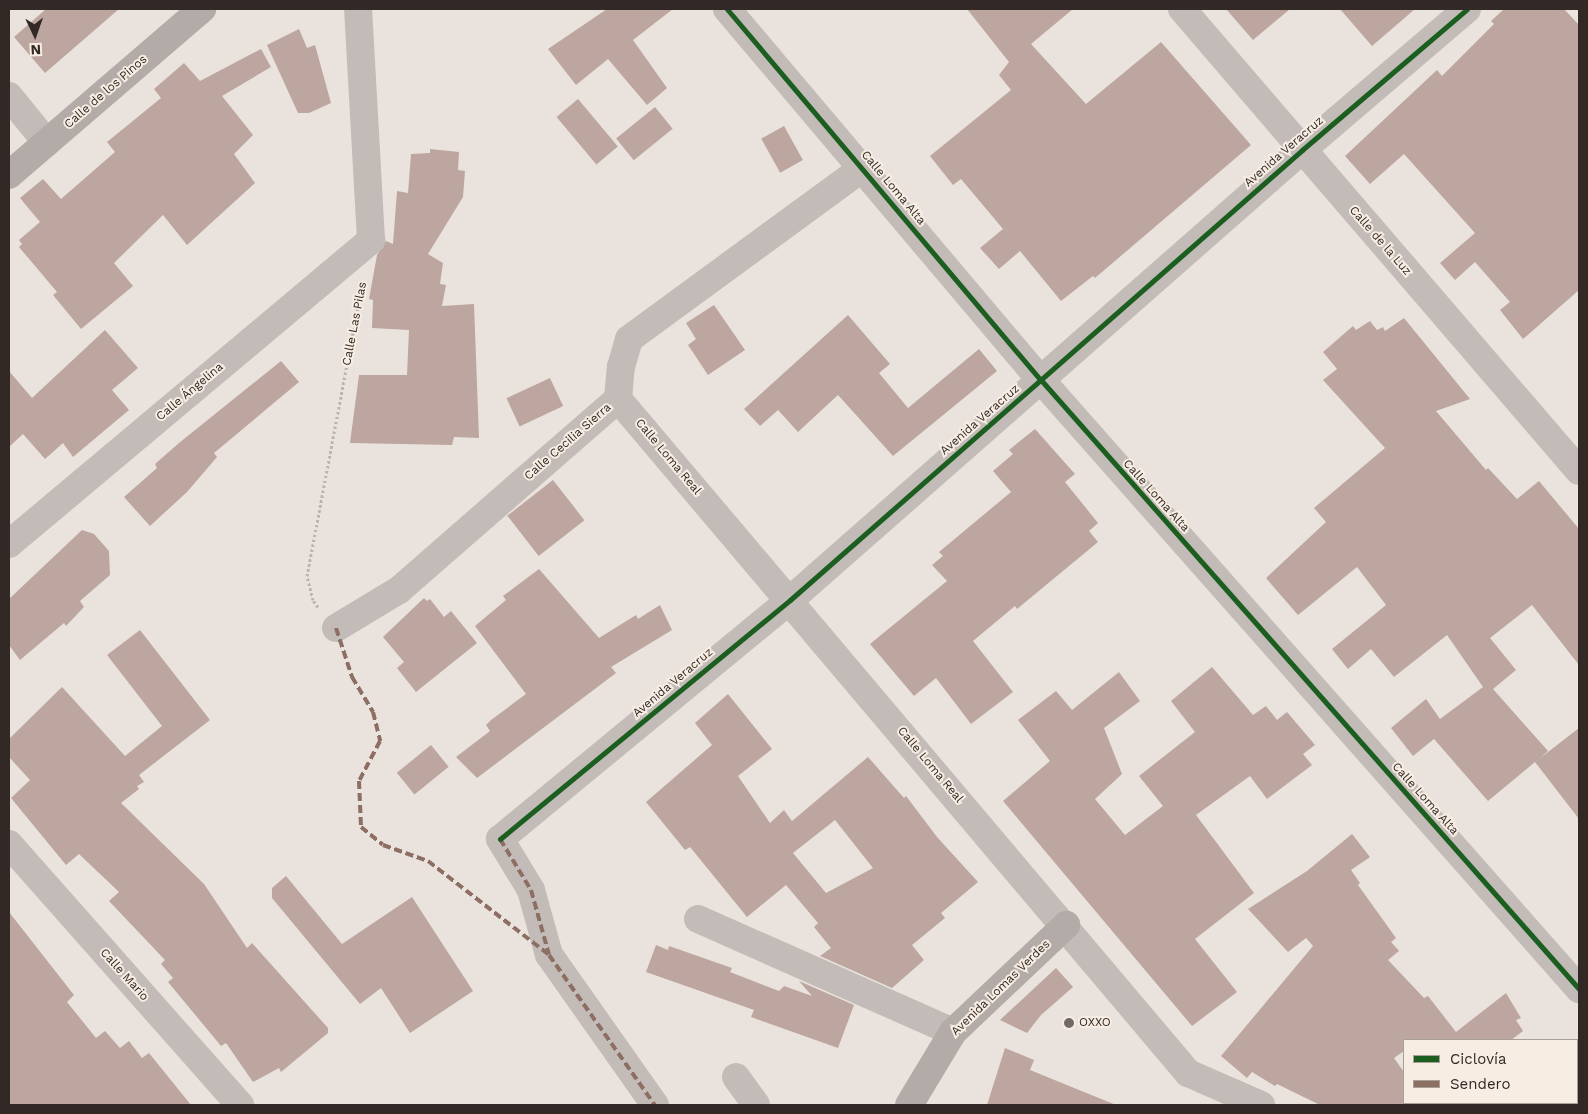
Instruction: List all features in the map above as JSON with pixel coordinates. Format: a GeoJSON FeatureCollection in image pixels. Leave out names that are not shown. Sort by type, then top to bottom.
{"type":"FeatureCollection","features":[{"type":"Feature","properties":{"kind":"street","name":"Calle de los Pinos"},"geometry":{"type":"LineString","coordinates":[[9,175],[202,9]]}},
{"type":"Feature","properties":{"kind":"street"},"geometry":{"type":"LineString","coordinates":[[358,9],[371,240]]}},
{"type":"Feature","properties":{"kind":"street","name":"Calle Loma Alta"},"geometry":{"type":"LineString","coordinates":[[727,9],[1041,380],[1579,989]]}},
{"type":"Feature","properties":{"kind":"street","name":"Calle de la Luz"},"geometry":{"type":"LineString","coordinates":[[1182,9],[1579,471]]}},
{"type":"Feature","properties":{"kind":"street","name":"Avenida Veracruz"},"geometry":{"type":"LineString","coordinates":[[655,1105],[549,955],[531,890],[500,839],[790,600],[1302,150],[1467,9]]}},
{"type":"Feature","properties":{"kind":"street"},"geometry":{"type":"LineString","coordinates":[[9,96],[47,143]]}},
{"type":"Feature","properties":{"kind":"street","name":"Calle Cecilia Sierra"},"geometry":{"type":"LineString","coordinates":[[336,628],[399,590],[618,399],[621,367],[629,339],[863,168]]}},
{"type":"Feature","properties":{"kind":"street","name":"Calle Ángelina"},"geometry":{"type":"LineString","coordinates":[[9,544],[371,240]]}},
{"type":"Feature","properties":{"kind":"street","name":"Calle Loma Real"},"geometry":{"type":"LineString","coordinates":[[618,399],[1066,925],[1188,1073],[1261,1105]]}},
{"type":"Feature","properties":{"kind":"street","name":"Calle Mario"},"geometry":{"type":"LineString","coordinates":[[9,844],[240,1105]]}},
{"type":"Feature","properties":{"kind":"street"},"geometry":{"type":"LineString","coordinates":[[698,919],[953,1032]]}},
{"type":"Feature","properties":{"kind":"street","name":"Avenida Lomas Verdes"},"geometry":{"type":"LineString","coordinates":[[909,1105],[953,1032],[1066,925]]}},
{"type":"Feature","properties":{"kind":"street"},"geometry":{"type":"LineString","coordinates":[[736,1077],[756,1105]]}},
{"type":"Feature","properties":{"kind":"building"},"geometry":{"type":"Polygon","coordinates":[[[46,9],[119,9],[45,73],[14,37],[46,9]]]}},
{"type":"Feature","properties":{"kind":"building"},"geometry":{"type":"Polygon","coordinates":[[[607,9],[673,9],[633,40],[667,88],[647,105],[608,59],[576,85],[548,49],[607,9]]]}},
{"type":"Feature","properties":{"kind":"building"},"geometry":{"type":"Polygon","coordinates":[[[967,9],[1073,9],[1031,44],[1086,104],[1161,42],[1251,145],[1095,278],[1093,276],[1061,301],[1020,251],[999,269],[980,248],[1003,229],[961,179],[953,185],[930,156],[1011,90],[999,75],[1009,62],[967,9]]]}},
{"type":"Feature","properties":{"kind":"building"},"geometry":{"type":"Polygon","coordinates":[[[1226,9],[1290,9],[1253,40],[1226,9]]]}},
{"type":"Feature","properties":{"kind":"building"},"geometry":{"type":"Polygon","coordinates":[[[1340,9],[1415,9],[1372,46],[1340,9]]]}},
{"type":"Feature","properties":{"kind":"building"},"geometry":{"type":"Polygon","coordinates":[[[1504,9],[1564,9],[1579,25],[1579,290],[1523,339],[1500,310],[1510,302],[1475,262],[1455,280],[1440,263],[1475,233],[1404,154],[1370,184],[1345,156],[1437,70],[1442,76],[1494,24],[1491,21],[1504,9]]]}},
{"type":"Feature","properties":{"kind":"building"},"geometry":{"type":"Polygon","coordinates":[[[299,29],[307,48],[315,45],[331,103],[309,113],[298,113],[267,45],[299,29]]]}},
{"type":"Feature","properties":{"kind":"building"},"geometry":{"type":"Polygon","coordinates":[[[261,49],[271,67],[222,96],[253,135],[234,154],[255,183],[187,245],[163,215],[114,263],[133,286],[81,329],[53,295],[57,292],[19,247],[22,244],[19,240],[40,222],[20,198],[43,179],[61,199],[115,152],[107,142],[161,98],[154,89],[184,63],[200,81],[261,49]]]}},
{"type":"Feature","properties":{"kind":"building"},"geometry":{"type":"Polygon","coordinates":[[[578,99],[618,146],[596,164],[557,117],[578,99]]]}},
{"type":"Feature","properties":{"kind":"building"},"geometry":{"type":"Polygon","coordinates":[[[655,107],[673,129],[634,160],[616,138],[655,107]]]}},
{"type":"Feature","properties":{"kind":"building"},"geometry":{"type":"Polygon","coordinates":[[[784,126],[803,160],[780,173],[761,139],[784,126]]]}},
{"type":"Feature","properties":{"kind":"building"},"geometry":{"type":"Polygon","coordinates":[[[430,149],[459,152],[458,170],[465,171],[463,197],[428,254],[443,263],[440,284],[446,285],[442,306],[474,304],[479,438],[454,437],[452,445],[350,443],[359,375],[407,375],[409,330],[372,328],[373,300],[369,299],[377,255],[386,241],[393,244],[397,191],[408,193],[411,154],[430,153],[430,149]]]}},
{"type":"Feature","properties":{"kind":"building"},"geometry":{"type":"Polygon","coordinates":[[[714,305],[745,350],[708,375],[688,345],[696,339],[686,323],[714,305]]]}},
{"type":"Feature","properties":{"kind":"building"},"geometry":{"type":"Polygon","coordinates":[[[848,315],[890,364],[879,373],[908,408],[979,349],[997,371],[893,456],[838,395],[798,432],[778,410],[760,426],[744,409],[848,315]]]}},
{"type":"Feature","properties":{"kind":"building"},"geometry":{"type":"Polygon","coordinates":[[[1404,318],[1470,399],[1436,411],[1486,470],[1488,468],[1517,499],[1539,481],[1579,529],[1579,665],[1532,605],[1490,638],[1516,670],[1493,689],[1548,751],[1539,759],[1579,728],[1579,819],[1535,762],[1488,801],[1434,739],[1413,756],[1391,728],[1426,699],[1440,719],[1483,687],[1447,635],[1394,677],[1371,649],[1348,669],[1332,649],[1386,605],[1357,567],[1298,615],[1266,578],[1326,522],[1314,508],[1385,448],[1323,380],[1337,369],[1323,352],[1353,326],[1356,330],[1370,321],[1377,330],[1383,327],[1385,331],[1404,318]]]}},
{"type":"Feature","properties":{"kind":"building"},"geometry":{"type":"Polygon","coordinates":[[[105,330],[138,368],[112,390],[129,410],[73,457],[63,443],[45,459],[23,434],[9,447],[9,371],[32,398],[105,330]]]}},
{"type":"Feature","properties":{"kind":"building"},"geometry":{"type":"Polygon","coordinates":[[[281,361],[299,382],[214,453],[217,457],[187,492],[150,526],[124,497],[157,468],[155,464],[179,443],[281,361]]]}},
{"type":"Feature","properties":{"kind":"building"},"geometry":{"type":"Polygon","coordinates":[[[550,378],[563,406],[520,426],[506,398],[550,378]]]}},
{"type":"Feature","properties":{"kind":"building"},"geometry":{"type":"Polygon","coordinates":[[[1035,429],[1075,474],[1065,482],[1098,523],[1089,531],[1098,542],[1017,609],[1015,606],[973,641],[1013,692],[971,724],[936,678],[914,696],[870,644],[947,581],[932,565],[943,556],[939,552],[1011,492],[993,471],[1013,454],[1009,450],[1035,429]]]}},
{"type":"Feature","properties":{"kind":"building"},"geometry":{"type":"Polygon","coordinates":[[[553,480],[584,520],[539,556],[507,516],[553,480]]]}},
{"type":"Feature","properties":{"kind":"building"},"geometry":{"type":"Polygon","coordinates":[[[82,530],[94,534],[109,551],[110,575],[80,601],[84,607],[66,626],[64,623],[20,660],[9,645],[9,599],[82,530]]]}},
{"type":"Feature","properties":{"kind":"building"},"geometry":{"type":"Polygon","coordinates":[[[539,569],[599,638],[636,615],[638,619],[660,605],[672,630],[611,667],[616,673],[477,778],[456,757],[490,731],[486,725],[491,720],[526,694],[475,626],[506,600],[503,596],[539,569]]]}},
{"type":"Feature","properties":{"kind":"building"},"geometry":{"type":"Polygon","coordinates":[[[424,598],[427,601],[430,599],[444,617],[451,611],[477,643],[416,692],[397,668],[404,662],[383,637],[424,598]]]}},
{"type":"Feature","properties":{"kind":"building"},"geometry":{"type":"Polygon","coordinates":[[[140,630],[210,720],[139,775],[144,782],[137,786],[139,789],[121,803],[204,884],[247,948],[252,943],[328,1028],[328,1033],[281,1072],[279,1068],[253,1082],[226,1043],[221,1046],[168,982],[173,978],[161,964],[165,960],[109,901],[119,892],[79,854],[66,865],[11,798],[30,780],[9,757],[9,739],[62,687],[125,756],[162,726],[107,655],[140,630]]]}},
{"type":"Feature","properties":{"kind":"building"},"geometry":{"type":"Polygon","coordinates":[[[1212,667],[1253,715],[1266,706],[1277,720],[1287,712],[1315,745],[1303,754],[1312,765],[1267,799],[1250,776],[1196,815],[1254,893],[1195,939],[1237,992],[1192,1026],[1003,801],[1050,761],[1018,720],[1056,691],[1072,710],[1119,672],[1140,701],[1104,728],[1122,774],[1095,799],[1125,835],[1163,806],[1139,776],[1195,732],[1171,701],[1212,667]]]}},
{"type":"Feature","properties":{"kind":"building"},"geometry":{"type":"Polygon","coordinates":[[[728,694],[772,749],[738,776],[770,823],[784,810],[792,821],[868,757],[904,798],[906,796],[937,837],[978,882],[941,913],[945,918],[912,945],[924,960],[892,988],[820,956],[831,948],[814,927],[818,923],[786,885],[747,917],[690,847],[685,850],[646,802],[712,745],[695,723],[728,694]],[[835,820],[793,853],[826,893],[873,868],[835,820]]]}},
{"type":"Feature","properties":{"kind":"building"},"geometry":{"type":"Polygon","coordinates":[[[431,745],[449,767],[414,794],[397,773],[431,745]]]}},
{"type":"Feature","properties":{"kind":"building"},"geometry":{"type":"Polygon","coordinates":[[[1352,834],[1370,857],[1351,870],[1360,883],[1358,885],[1396,938],[1391,942],[1399,951],[1388,960],[1424,998],[1428,996],[1456,1032],[1506,993],[1521,1018],[1516,1020],[1523,1031],[1512,1039],[1403,1039],[1403,1052],[1394,1058],[1403,1071],[1404,1105],[1320,1105],[1277,1084],[1275,1086],[1252,1072],[1247,1078],[1221,1056],[1313,946],[1306,938],[1288,952],[1248,909],[1307,871],[1352,834]]]}},
{"type":"Feature","properties":{"kind":"building"},"geometry":{"type":"Polygon","coordinates":[[[286,876],[342,944],[412,897],[473,991],[410,1033],[381,988],[360,1004],[272,898],[272,888],[286,876]]]}},
{"type":"Feature","properties":{"kind":"building"},"geometry":{"type":"Polygon","coordinates":[[[9,912],[74,995],[67,1002],[96,1038],[105,1031],[120,1048],[129,1041],[142,1058],[149,1053],[191,1105],[9,1105],[9,912]]]}},
{"type":"Feature","properties":{"kind":"building"},"geometry":{"type":"Polygon","coordinates":[[[656,945],[668,950],[669,946],[732,968],[730,972],[779,991],[784,986],[812,996],[799,981],[854,1005],[838,1048],[751,1017],[754,1010],[646,972],[656,945]]]}},
{"type":"Feature","properties":{"kind":"building"},"geometry":{"type":"Polygon","coordinates":[[[1056,968],[1073,987],[1041,1015],[1027,1033],[1000,1020],[1056,968]]]}},
{"type":"Feature","properties":{"kind":"building"},"geometry":{"type":"Polygon","coordinates":[[[1005,1048],[1034,1060],[1030,1070],[1116,1105],[987,1105],[1005,1048]]]}},
{"type":"Feature","properties":{"kind":"marked path"},"geometry":{"type":"LineString","coordinates":[[336,628],[352,677],[373,712],[380,741],[359,781],[361,827],[383,845],[428,861],[549,955]]}},
{"type":"Feature","properties":{"kind":"marked path"},"geometry":{"type":"LineString","coordinates":[[500,839],[531,890],[549,955],[655,1105]]}},
{"type":"Feature","properties":{"kind":"cycle path"},"geometry":{"type":"LineString","coordinates":[[727,9],[1041,380],[1579,989]]}},
{"type":"Feature","properties":{"kind":"cycle path"},"geometry":{"type":"LineString","coordinates":[[500,839],[790,600],[1302,150],[1467,9]]}},
{"type":"Feature","properties":{"kind":"place","name":"OXXO"},"geometry":{"type":"Point","coordinates":[1069,1023]}}]}
